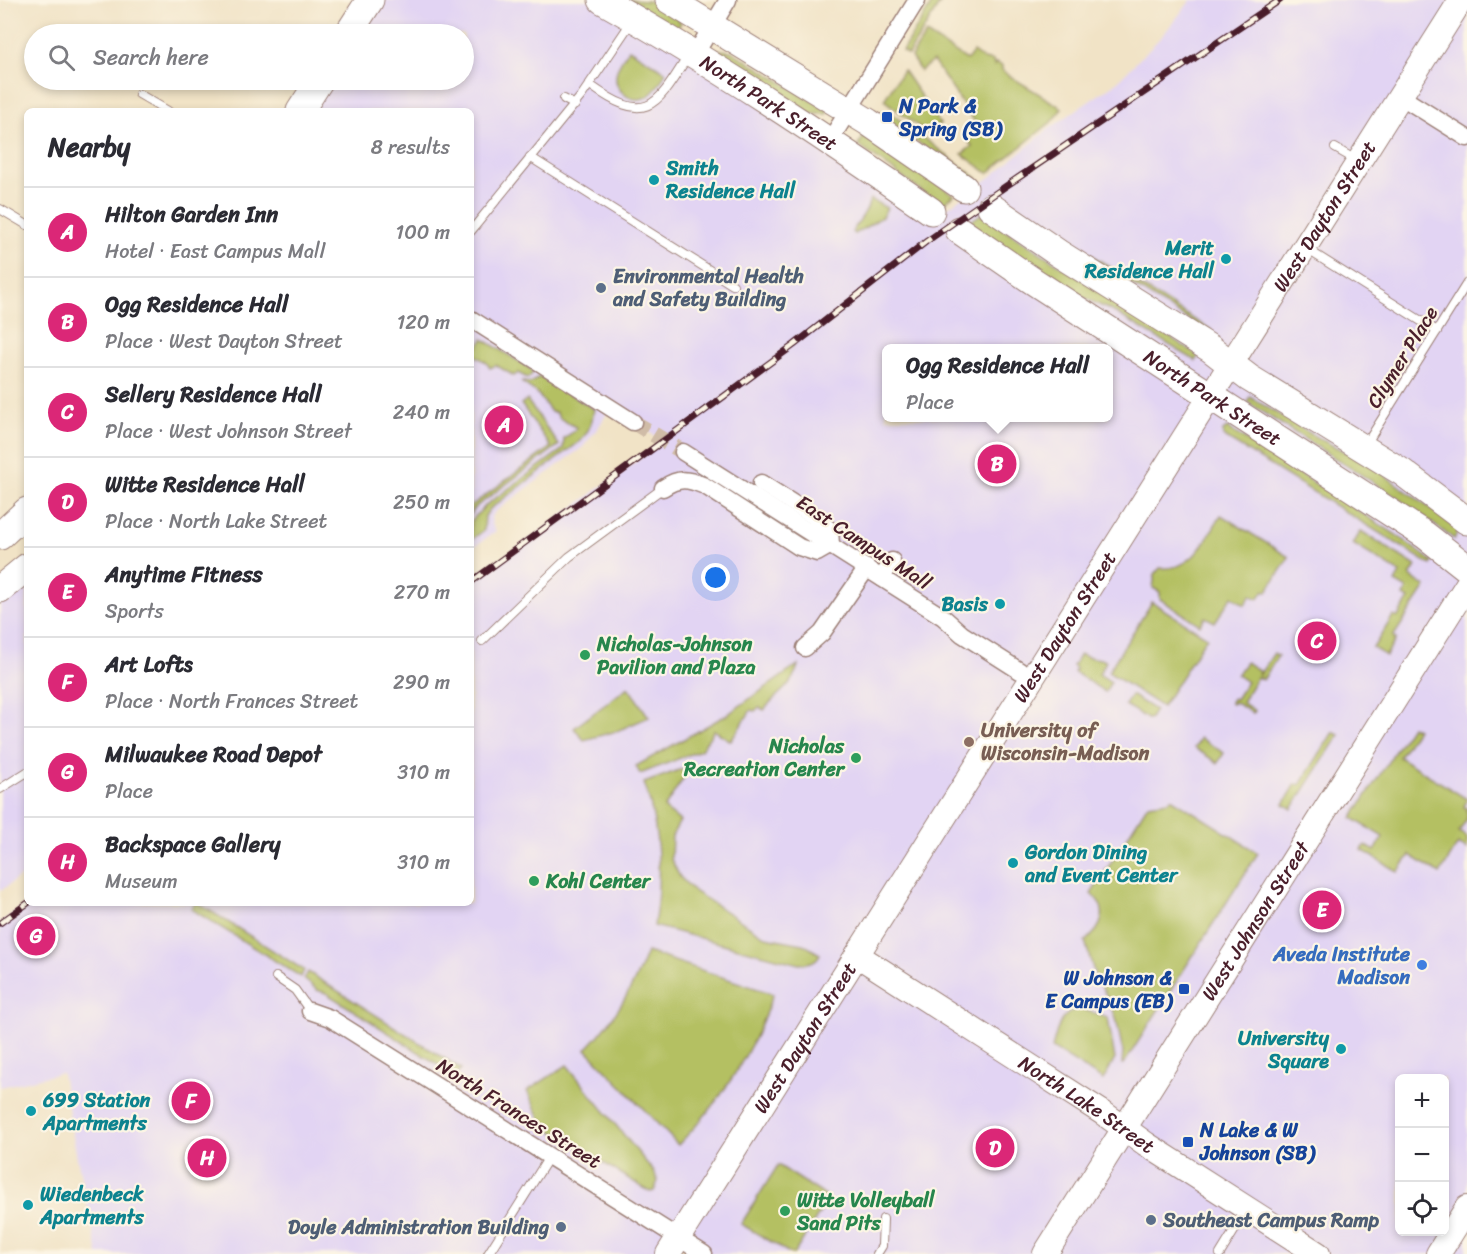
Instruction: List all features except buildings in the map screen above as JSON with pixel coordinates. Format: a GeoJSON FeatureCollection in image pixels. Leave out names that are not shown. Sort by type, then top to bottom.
{"type":"FeatureCollection","features":[{"type":"Feature","properties":{"kind":"main road"},"geometry":{"type":"LineString","coordinates":[[354,24],[370,0]]}},
{"type":"Feature","properties":{"kind":"main road","name":"North Park Street"},"geometry":{"type":"LineString","coordinates":[[602,0],[830,142],[931,211]]}},
{"type":"Feature","properties":{"kind":"main road","name":"North Park Street"},"geometry":{"type":"LineString","coordinates":[[669,0],[849,110],[964,188]]}},
{"type":"Feature","properties":{"kind":"main road"},"geometry":{"type":"LineString","coordinates":[[302,108],[314,90]]}},
{"type":"Feature","properties":{"kind":"main road","name":"North Park Street"},"geometry":{"type":"LineString","coordinates":[[991,207],[1058,254],[1211,349],[1231,365],[1419,484],[1467,521]]}},
{"type":"Feature","properties":{"kind":"main road","name":"North Park Street"},"geometry":{"type":"LineString","coordinates":[[959,230],[1030,279],[1425,535],[1467,568]]}},
{"type":"Feature","properties":{"kind":"main road"},"geometry":{"type":"LineString","coordinates":[[0,536],[24,515]]}},
{"type":"Feature","properties":{"kind":"main road"},"geometry":{"type":"LineString","coordinates":[[0,588],[24,569]]}},
{"type":"Feature","properties":{"kind":"street"},"geometry":{"type":"LineString","coordinates":[[692,54],[728,0]]}},
{"type":"Feature","properties":{"kind":"street"},"geometry":{"type":"LineString","coordinates":[[830,142],[917,0]]}},
{"type":"Feature","properties":{"kind":"street","name":"West Dayton Street"},"geometry":{"type":"LineString","coordinates":[[673,1246],[1461,0]]}},
{"type":"Feature","properties":{"kind":"street"},"geometry":{"type":"LineString","coordinates":[[1400,96],[1467,138]]}},
{"type":"Feature","properties":{"kind":"street"},"geometry":{"type":"LineString","coordinates":[[474,321],[633,422]]}},
{"type":"Feature","properties":{"kind":"street","name":"East Campus Mall"},"geometry":{"type":"LineString","coordinates":[[683,452],[943,617],[962,634],[1020,671]]}},
{"type":"Feature","properties":{"kind":"street"},"geometry":{"type":"LineString","coordinates":[[663,488],[674,481],[691,480],[705,486],[799,547],[817,554],[831,545],[830,530],[813,516],[761,483]]}},
{"type":"Feature","properties":{"kind":"street"},"geometry":{"type":"LineString","coordinates":[[882,578],[892,561]]}},
{"type":"Feature","properties":{"kind":"street"},"geometry":{"type":"LineString","coordinates":[[805,648],[826,628],[867,568]]}},
{"type":"Feature","properties":{"kind":"street","name":"West Johnson Street"},"geometry":{"type":"LineString","coordinates":[[1045,1254],[1467,585]]}},
{"type":"Feature","properties":{"kind":"street","name":"North Lake Street"},"geometry":{"type":"LineString","coordinates":[[857,955],[1318,1254]]}},
{"type":"Feature","properties":{"kind":"street","name":"North Frances Street"},"geometry":{"type":"LineString","coordinates":[[310,1011],[330,1018],[549,1156],[673,1246],[704,1254]]}},
{"type":"Feature","properties":{"kind":"street"},"geometry":{"type":"LineString","coordinates":[[1438,1254],[1467,1208]]}},
{"type":"Feature","properties":{"kind":"lane"},"geometry":{"type":"LineString","coordinates":[[474,227],[575,105],[634,18]]}},
{"type":"Feature","properties":{"kind":"lane"},"geometry":{"type":"LineString","coordinates":[[590,84],[628,107],[648,107],[663,95],[692,54]]}},
{"type":"Feature","properties":{"kind":"lane"},"geometry":{"type":"LineString","coordinates":[[139,94],[163,108]]}},
{"type":"Feature","properties":{"kind":"lane"},"geometry":{"type":"LineString","coordinates":[[564,99],[575,105]]}},
{"type":"Feature","properties":{"kind":"lane"},"geometry":{"type":"LineString","coordinates":[[1335,148],[1359,162]]}},
{"type":"Feature","properties":{"kind":"lane"},"geometry":{"type":"LineString","coordinates":[[530,157],[733,285]]}},
{"type":"Feature","properties":{"kind":"lane"},"geometry":{"type":"LineString","coordinates":[[0,209],[24,223]]}},
{"type":"Feature","properties":{"kind":"lane"},"geometry":{"type":"LineString","coordinates":[[1305,248],[1437,331]]}},
{"type":"Feature","properties":{"kind":"lane","name":"Clymer Place"},"geometry":{"type":"LineString","coordinates":[[1363,448],[1467,283]]}},
{"type":"Feature","properties":{"kind":"lane"},"geometry":{"type":"LineString","coordinates":[[482,641],[569,557],[663,488]]}},
{"type":"Feature","properties":{"kind":"lane"},"geometry":{"type":"LineString","coordinates":[[0,789],[24,774]]}},
{"type":"Feature","properties":{"kind":"lane"},"geometry":{"type":"LineString","coordinates":[[276,977],[295,990],[310,1011]]}},
{"type":"Feature","properties":{"kind":"lane"},"geometry":{"type":"LineString","coordinates":[[488,1254],[549,1156]]}},
{"type":"Feature","properties":{"kind":"lane"},"geometry":{"type":"LineString","coordinates":[[1220,1254],[1248,1209]]}},
{"type":"Feature","properties":{"kind":"lane"},"geometry":{"type":"LineString","coordinates":[[877,1254],[882,1246],[882,1219]]}},
{"type":"Feature","properties":{"kind":"shaded area","name":"University of Wisconsin-Madison"},"geometry":{"type":"Polygon","coordinates":[[[370,0],[602,0],[937,215],[992,176],[1046,131],[1116,83],[1163,35],[1191,0],[1467,0],[1467,1254],[705,1254],[678,1238],[668,1254],[98,1254],[77,1158],[62,1073],[0,1087],[0,923],[25,906],[474,906],[474,580],[664,441],[610,408],[583,447],[496,511],[491,517],[496,531],[474,547],[474,108],[302,108],[314,90],[474,90],[474,24],[354,24],[370,0]]]}},
{"type":"Feature","properties":{"kind":"shaded area"},"geometry":{"type":"Polygon","coordinates":[[[24,569],[24,874],[0,891],[0,589],[24,569]]]}},
{"type":"Feature","properties":{"kind":"green space"},"geometry":{"type":"Polygon","coordinates":[[[623,0],[641,0],[662,5],[681,22],[677,29],[623,0]]]}},
{"type":"Feature","properties":{"kind":"green space"},"geometry":{"type":"Polygon","coordinates":[[[934,0],[942,0],[908,55],[902,51],[934,0]]]}},
{"type":"Feature","properties":{"kind":"green space"},"geometry":{"type":"Polygon","coordinates":[[[926,34],[967,60],[973,52],[983,59],[993,61],[994,66],[996,63],[1002,66],[1002,70],[1008,75],[1062,108],[1055,119],[988,173],[962,154],[972,146],[967,139],[980,129],[933,61],[920,71],[911,57],[926,34]]]}},
{"type":"Feature","properties":{"kind":"green space"},"geometry":{"type":"Polygon","coordinates":[[[629,49],[666,72],[660,83],[644,98],[628,97],[620,90],[616,80],[621,61],[629,49]]]}},
{"type":"Feature","properties":{"kind":"green space"},"geometry":{"type":"Polygon","coordinates":[[[719,50],[731,51],[829,111],[827,114],[807,114],[715,57],[719,50]]]}},
{"type":"Feature","properties":{"kind":"green space"},"geometry":{"type":"Polygon","coordinates":[[[903,70],[940,124],[927,133],[884,100],[903,70]]]}},
{"type":"Feature","properties":{"kind":"green space"},"geometry":{"type":"Polygon","coordinates":[[[893,115],[978,179],[975,181],[888,122],[893,115]]]}},
{"type":"Feature","properties":{"kind":"green space"},"geometry":{"type":"Polygon","coordinates":[[[865,135],[954,195],[941,205],[858,145],[865,135]]]}},
{"type":"Feature","properties":{"kind":"green space"},"geometry":{"type":"Polygon","coordinates":[[[1004,198],[1211,330],[1209,333],[1065,243],[1004,198]]]}},
{"type":"Feature","properties":{"kind":"green space"},"geometry":{"type":"Polygon","coordinates":[[[870,199],[887,208],[882,217],[855,234],[852,232],[867,209],[870,199]]]}},
{"type":"Feature","properties":{"kind":"green space"},"geometry":{"type":"Polygon","coordinates":[[[981,214],[1199,356],[1196,361],[1116,313],[1062,287],[968,223],[981,214]]]}},
{"type":"Feature","properties":{"kind":"green space"},"geometry":{"type":"Polygon","coordinates":[[[483,339],[533,372],[527,378],[518,373],[514,376],[496,365],[490,368],[486,362],[474,355],[474,346],[477,348],[483,339]]]}},
{"type":"Feature","properties":{"kind":"green space"},"geometry":{"type":"Polygon","coordinates":[[[540,376],[594,409],[589,428],[578,443],[490,509],[485,516],[484,530],[474,538],[474,518],[486,505],[563,449],[564,439],[577,428],[559,418],[556,412],[551,412],[537,393],[521,382],[531,383],[540,376]]]}},
{"type":"Feature","properties":{"kind":"green space"},"geometry":{"type":"Polygon","coordinates":[[[1250,397],[1316,437],[1369,464],[1460,530],[1454,539],[1395,496],[1247,402],[1250,397]]]}},
{"type":"Feature","properties":{"kind":"green space"},"geometry":{"type":"Polygon","coordinates":[[[527,400],[559,445],[474,510],[474,504],[551,447],[521,404],[527,400]]]}},
{"type":"Feature","properties":{"kind":"green space"},"geometry":{"type":"Polygon","coordinates":[[[1227,428],[1395,534],[1433,562],[1431,565],[1223,436],[1223,431],[1227,428]]]}},
{"type":"Feature","properties":{"kind":"green space"},"geometry":{"type":"Polygon","coordinates":[[[1221,515],[1289,557],[1267,592],[1264,590],[1258,599],[1251,595],[1245,605],[1232,596],[1215,622],[1205,617],[1200,625],[1160,599],[1160,592],[1153,588],[1155,574],[1160,568],[1172,568],[1182,564],[1198,552],[1221,515]]]}},
{"type":"Feature","properties":{"kind":"green space"},"geometry":{"type":"Polygon","coordinates":[[[1361,531],[1416,566],[1410,576],[1426,587],[1393,637],[1396,639],[1386,656],[1373,648],[1393,616],[1397,618],[1409,599],[1404,596],[1407,589],[1395,582],[1400,573],[1353,544],[1361,531]]]}},
{"type":"Feature","properties":{"kind":"green space"},"geometry":{"type":"Polygon","coordinates":[[[1152,602],[1207,637],[1162,707],[1108,672],[1152,602]]]}},
{"type":"Feature","properties":{"kind":"green space"},"geometry":{"type":"Polygon","coordinates":[[[1274,653],[1278,656],[1263,680],[1257,677],[1242,702],[1255,711],[1253,713],[1234,702],[1230,703],[1233,698],[1236,699],[1247,682],[1237,675],[1246,662],[1260,671],[1259,675],[1274,653]]]}},
{"type":"Feature","properties":{"kind":"green space"},"geometry":{"type":"Polygon","coordinates":[[[1080,654],[1106,661],[1099,674],[1111,682],[1105,692],[1074,672],[1076,669],[1073,666],[1080,654]]]}},
{"type":"Feature","properties":{"kind":"green space"},"geometry":{"type":"Polygon","coordinates":[[[798,665],[788,685],[764,710],[759,707],[755,711],[751,710],[731,741],[714,730],[701,750],[640,774],[636,766],[728,714],[798,665]]]}},
{"type":"Feature","properties":{"kind":"green space"},"geometry":{"type":"Polygon","coordinates":[[[628,687],[649,717],[617,731],[584,740],[574,728],[628,687]]]}},
{"type":"Feature","properties":{"kind":"green space"},"geometry":{"type":"Polygon","coordinates":[[[1131,695],[1155,710],[1149,720],[1125,705],[1131,695]]]}},
{"type":"Feature","properties":{"kind":"green space"},"geometry":{"type":"Polygon","coordinates":[[[1411,726],[1417,729],[1399,757],[1467,799],[1464,807],[1467,808],[1467,819],[1459,832],[1467,837],[1467,849],[1458,844],[1440,874],[1410,855],[1398,872],[1362,850],[1365,845],[1375,851],[1383,837],[1352,818],[1411,726]]]}},
{"type":"Feature","properties":{"kind":"green space"},"geometry":{"type":"Polygon","coordinates":[[[1333,732],[1339,735],[1292,809],[1284,804],[1296,784],[1300,785],[1333,732]]]}},
{"type":"Feature","properties":{"kind":"green space"},"geometry":{"type":"Polygon","coordinates":[[[1200,738],[1224,753],[1218,763],[1194,748],[1200,738]]]}},
{"type":"Feature","properties":{"kind":"green space"},"geometry":{"type":"Polygon","coordinates":[[[682,769],[685,776],[664,808],[680,821],[672,836],[671,859],[680,877],[695,892],[766,937],[803,944],[820,954],[814,961],[799,964],[654,926],[659,872],[658,854],[653,818],[644,783],[682,769]]]}},
{"type":"Feature","properties":{"kind":"green space"},"geometry":{"type":"Polygon","coordinates":[[[1171,798],[1258,853],[1122,1064],[1123,1052],[1116,1018],[1095,976],[1085,941],[1096,931],[1102,918],[1101,906],[1091,894],[1148,804],[1169,801],[1171,798]]]}},
{"type":"Feature","properties":{"kind":"green space"},"geometry":{"type":"Polygon","coordinates":[[[193,906],[203,906],[304,970],[301,977],[191,909],[193,906]]]}},
{"type":"Feature","properties":{"kind":"green space"},"geometry":{"type":"Polygon","coordinates":[[[647,952],[773,994],[756,1036],[734,1075],[694,1129],[678,1145],[586,1049],[622,1004],[647,952]]]}},
{"type":"Feature","properties":{"kind":"green space"},"geometry":{"type":"Polygon","coordinates":[[[308,972],[461,1069],[456,1076],[326,993],[317,990],[304,979],[308,972]]]}},
{"type":"Feature","properties":{"kind":"green space"},"geometry":{"type":"Polygon","coordinates":[[[1079,1008],[1108,1018],[1115,1059],[1103,1080],[1052,1048],[1063,1018],[1079,1008]]]}},
{"type":"Feature","properties":{"kind":"green space"},"geometry":{"type":"Polygon","coordinates":[[[567,1065],[654,1172],[658,1181],[654,1191],[650,1192],[544,1126],[527,1091],[567,1065]]]}},
{"type":"Feature","properties":{"kind":"green space","name":"Witte Volleyball Sand Pits"},"geometry":{"type":"Polygon","coordinates":[[[778,1165],[829,1198],[794,1254],[741,1224],[778,1165]]]}},
{"type":"Feature","properties":{"kind":"tunnel"},"geometry":{"type":"LineString","coordinates":[[633,422],[683,452]]}},
{"type":"Feature","properties":{"kind":"railway"},"geometry":{"type":"LineString","coordinates":[[474,580],[794,345],[927,241],[1280,0]]}},
{"type":"Feature","properties":{"kind":"railway"},"geometry":{"type":"LineString","coordinates":[[0,923],[24,906]]}},
{"type":"Feature","properties":{"kind":"place","name":"N Park & Spring (SB)"},"geometry":{"type":"Point","coordinates":[887,117]}},
{"type":"Feature","properties":{"kind":"place","name":"Smith Residence Hall"},"geometry":{"type":"Point","coordinates":[654,180]}},
{"type":"Feature","properties":{"kind":"place","name":"Merit Residence Hall"},"geometry":{"type":"Point","coordinates":[1226,259]}},
{"type":"Feature","properties":{"kind":"place","name":"Environmental Health and Safety Building"},"geometry":{"type":"Point","coordinates":[601,288]}},
{"type":"Feature","properties":{"kind":"place","name":"Hilton Garden Inn"},"geometry":{"type":"Point","coordinates":[504,425]}},
{"type":"Feature","properties":{"kind":"place","name":"Ogg Residence Hall"},"geometry":{"type":"Point","coordinates":[997,464]}},
{"type":"Feature","properties":{"kind":"place","name":"Basis"},"geometry":{"type":"Point","coordinates":[1000,604]}},
{"type":"Feature","properties":{"kind":"place","name":"Sellery Residence Hall"},"geometry":{"type":"Point","coordinates":[1317,641]}},
{"type":"Feature","properties":{"kind":"place","name":"Nicholas-Johnson Pavilion and Plaza"},"geometry":{"type":"Point","coordinates":[585,655]}},
{"type":"Feature","properties":{"kind":"place","name":"University of Wisconsin-Madison"},"geometry":{"type":"Point","coordinates":[969,742]}},
{"type":"Feature","properties":{"kind":"place","name":"Nicholas Recreation Center"},"geometry":{"type":"Point","coordinates":[856,758]}},
{"type":"Feature","properties":{"kind":"place","name":"Gordon Dining and Event Center"},"geometry":{"type":"Point","coordinates":[1013,863]}},
{"type":"Feature","properties":{"kind":"place","name":"Kohl Center"},"geometry":{"type":"Point","coordinates":[534,881]}},
{"type":"Feature","properties":{"kind":"place","name":"Anytime Fitness"},"geometry":{"type":"Point","coordinates":[1322,910]}},
{"type":"Feature","properties":{"kind":"place","name":"Milwaukee Road Depot"},"geometry":{"type":"Point","coordinates":[36,936]}},
{"type":"Feature","properties":{"kind":"place","name":"Aveda Institute Madison"},"geometry":{"type":"Point","coordinates":[1422,965]}},
{"type":"Feature","properties":{"kind":"place","name":"W Johnson & E Campus (EB)"},"geometry":{"type":"Point","coordinates":[1184,989]}},
{"type":"Feature","properties":{"kind":"place","name":"University Square"},"geometry":{"type":"Point","coordinates":[1341,1049]}},
{"type":"Feature","properties":{"kind":"place","name":"Art Lofts"},"geometry":{"type":"Point","coordinates":[191,1101]}},
{"type":"Feature","properties":{"kind":"place","name":"699 Station Apartments"},"geometry":{"type":"Point","coordinates":[31,1111]}},
{"type":"Feature","properties":{"kind":"place","name":"N Lake & W Johnson (SB)"},"geometry":{"type":"Point","coordinates":[1188,1142]}},
{"type":"Feature","properties":{"kind":"place","name":"Witte Residence Hall"},"geometry":{"type":"Point","coordinates":[995,1148]}},
{"type":"Feature","properties":{"kind":"place","name":"Backspace Gallery"},"geometry":{"type":"Point","coordinates":[207,1158]}},
{"type":"Feature","properties":{"kind":"place","name":"Wiedenbeck Apartments"},"geometry":{"type":"Point","coordinates":[28,1205]}},
{"type":"Feature","properties":{"kind":"place","name":"Witte Volleyball Sand Pits"},"geometry":{"type":"Point","coordinates":[785,1211]}},
{"type":"Feature","properties":{"kind":"place","name":"Southeast Campus Ramp"},"geometry":{"type":"Point","coordinates":[1151,1220]}},
{"type":"Feature","properties":{"kind":"place","name":"Doyle Administration Building"},"geometry":{"type":"Point","coordinates":[561,1227]}}]}
